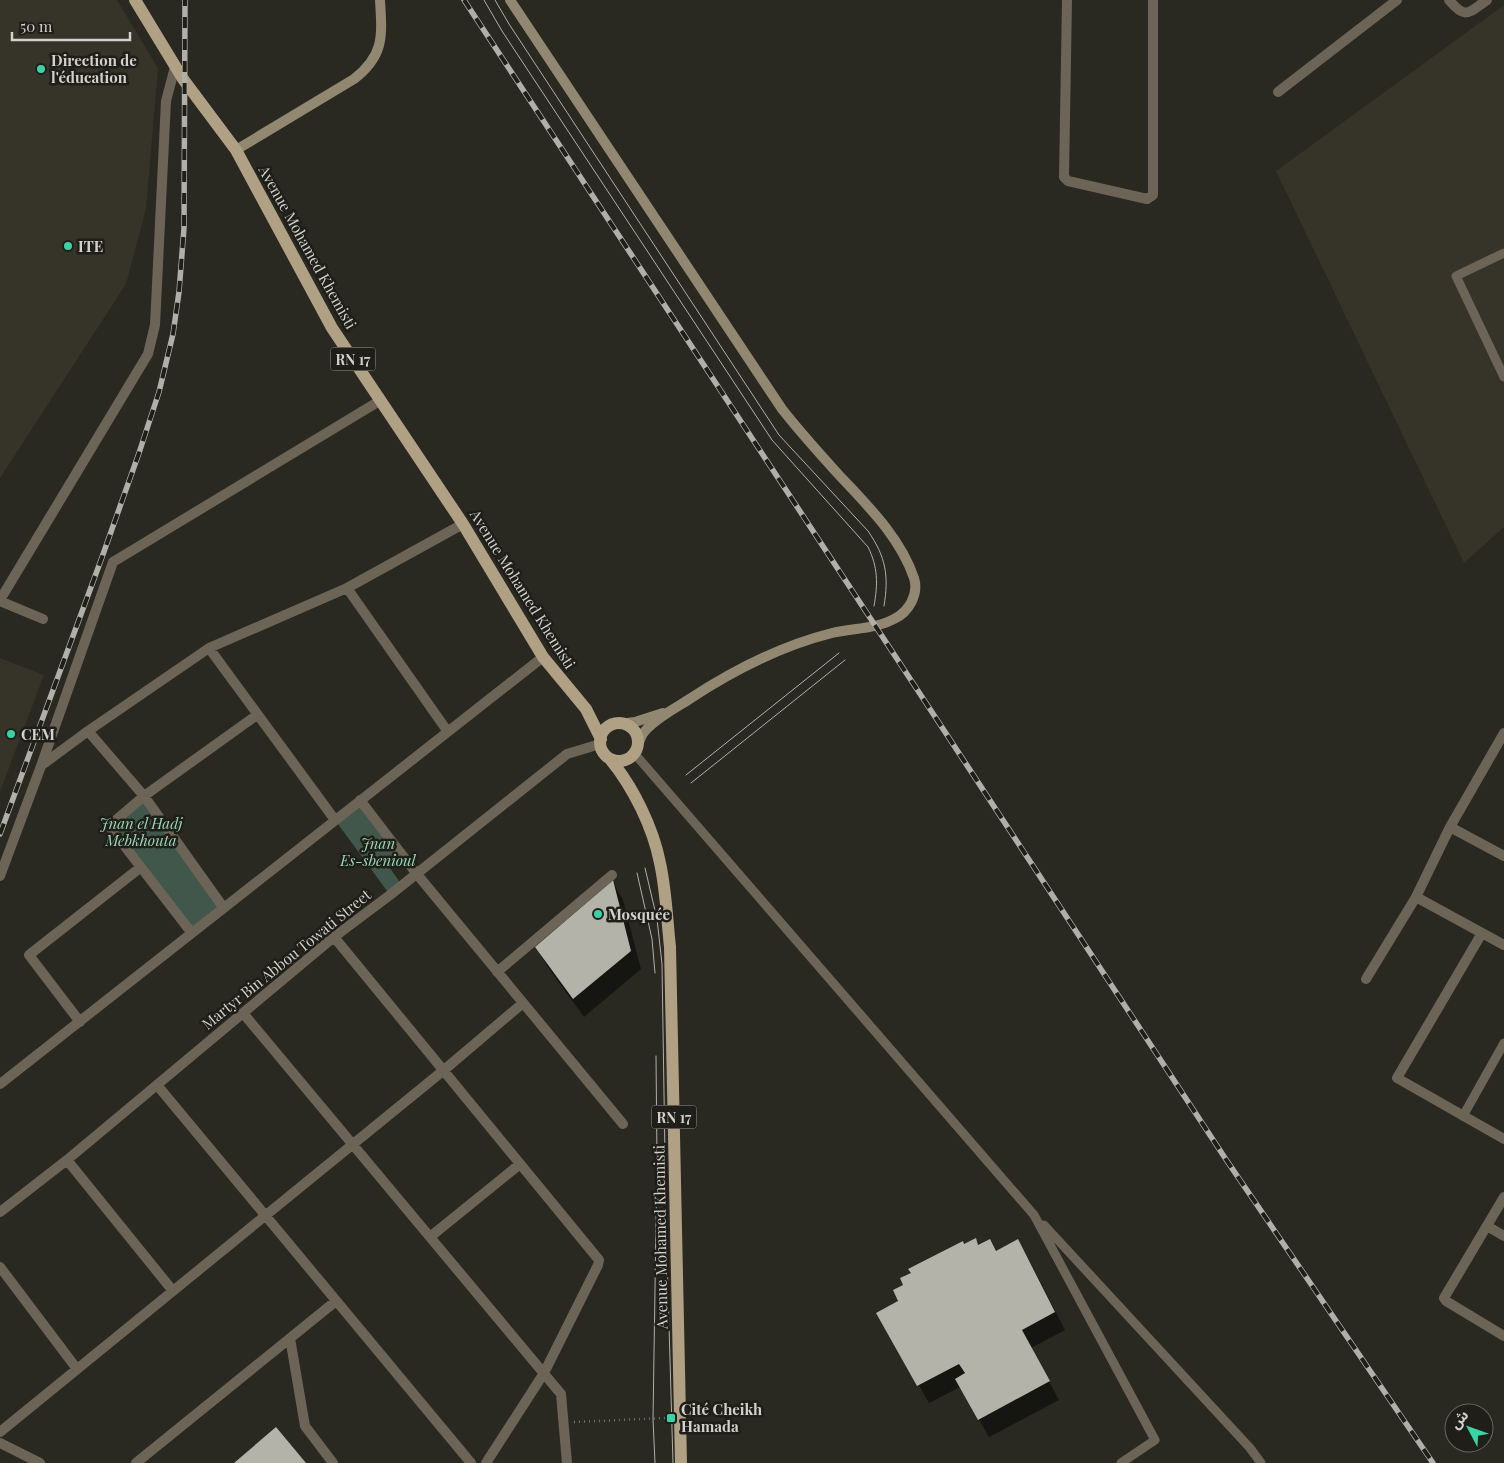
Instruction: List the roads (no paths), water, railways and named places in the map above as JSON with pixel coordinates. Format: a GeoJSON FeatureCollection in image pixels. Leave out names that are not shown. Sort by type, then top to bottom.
{"type":"FeatureCollection","features":[{"type":"Feature","properties":{"kind":"main road","name":"Avenue Mohamed Khemisti"},"geometry":{"type":"LineString","coordinates":[[135,0],[175,67],[236,150],[332,328],[463,524],[543,657],[586,709]]}},
{"type":"Feature","properties":{"kind":"main road"},"geometry":{"type":"LineString","coordinates":[[586,709],[616,724]]}},
{"type":"Feature","properties":{"kind":"main road"},"geometry":{"type":"LineString","coordinates":[[586,709],[600,741],[603,753],[610,759],[618,761],[634,753]]}},
{"type":"Feature","properties":{"kind":"main road"},"geometry":{"type":"LineString","coordinates":[[600,741],[607,728],[616,724],[625,724],[634,731],[638,742],[625,779]]}},
{"type":"Feature","properties":{"kind":"main road","name":"Avenue Mohamed Khemisti"},"geometry":{"type":"LineString","coordinates":[[610,759],[625,779],[641,807],[660,862],[670,947],[681,1463]]}},
{"type":"Feature","properties":{"kind":"street"},"geometry":{"type":"LineString","coordinates":[[236,150],[364,72],[374,59],[380,46],[382,34],[380,0]]}},
{"type":"Feature","properties":{"kind":"street"},"geometry":{"type":"LineString","coordinates":[[510,0],[782,409],[804,438],[880,520],[902,552],[914,578],[916,588],[914,597],[903,614],[894,620],[832,633],[796,644],[756,661],[716,682],[669,712],[644,732],[634,753]]}},
{"type":"Feature","properties":{"kind":"street"},"geometry":{"type":"LineString","coordinates":[[1068,0],[1064,177],[1068,181],[1147,199],[1153,195],[1153,0]]}},
{"type":"Feature","properties":{"kind":"street"},"geometry":{"type":"LineString","coordinates":[[1278,92],[1397,0]]}},
{"type":"Feature","properties":{"kind":"street"},"geometry":{"type":"LineString","coordinates":[[1450,0],[1458,11],[1464,13],[1470,12],[1487,0]]}},
{"type":"Feature","properties":{"kind":"street"},"geometry":{"type":"LineString","coordinates":[[43,619],[0,600],[148,354],[154,325],[166,101],[175,67]]}},
{"type":"Feature","properties":{"kind":"street"},"geometry":{"type":"LineString","coordinates":[[0,876],[113,562],[381,400]]}},
{"type":"Feature","properties":{"kind":"street"},"geometry":{"type":"LineString","coordinates":[[41,766],[88,731],[209,648],[348,588],[463,524]]}},
{"type":"Feature","properties":{"kind":"street"},"geometry":{"type":"LineString","coordinates":[[348,588],[448,732]]}},
{"type":"Feature","properties":{"kind":"street"},"geometry":{"type":"LineString","coordinates":[[209,648],[335,820]]}},
{"type":"Feature","properties":{"kind":"street"},"geometry":{"type":"LineString","coordinates":[[0,1084],[543,657]]}},
{"type":"Feature","properties":{"kind":"street"},"geometry":{"type":"LineString","coordinates":[[616,724],[635,722],[669,712]]}},
{"type":"Feature","properties":{"kind":"street"},"geometry":{"type":"LineString","coordinates":[[192,932],[108,826],[144,796],[257,715]]}},
{"type":"Feature","properties":{"kind":"street"},"geometry":{"type":"LineString","coordinates":[[88,731],[144,796],[223,907]]}},
{"type":"Feature","properties":{"kind":"street"},"geometry":{"type":"LineString","coordinates":[[1366,979],[1416,897],[1450,827],[1504,733]]}},
{"type":"Feature","properties":{"kind":"street","name":"Martyr Bin Abbou Towati Street"},"geometry":{"type":"LineString","coordinates":[[0,1212],[67,1160],[334,937],[567,754],[600,741]]}},
{"type":"Feature","properties":{"kind":"street"},"geometry":{"type":"LineString","coordinates":[[360,800],[416,874],[623,1124]]}},
{"type":"Feature","properties":{"kind":"street"},"geometry":{"type":"LineString","coordinates":[[1450,827],[1504,856]]}},
{"type":"Feature","properties":{"kind":"street"},"geometry":{"type":"LineString","coordinates":[[80,1022],[30,957],[30,954],[141,867]]}},
{"type":"Feature","properties":{"kind":"street"},"geometry":{"type":"LineString","coordinates":[[498,972],[612,875]]}},
{"type":"Feature","properties":{"kind":"street"},"geometry":{"type":"LineString","coordinates":[[1416,897],[1504,945]]}},
{"type":"Feature","properties":{"kind":"street"},"geometry":{"type":"LineString","coordinates":[[1482,933],[1397,1078],[1504,1139]]}},
{"type":"Feature","properties":{"kind":"street"},"geometry":{"type":"LineString","coordinates":[[334,937],[599,1260],[544,1373],[486,1463]]}},
{"type":"Feature","properties":{"kind":"street"},"geometry":{"type":"LineString","coordinates":[[0,1432],[444,1070],[523,1003]]}},
{"type":"Feature","properties":{"kind":"street"},"geometry":{"type":"LineString","coordinates":[[244,1013],[561,1394],[567,1463]]}},
{"type":"Feature","properties":{"kind":"street"},"geometry":{"type":"LineString","coordinates":[[156,1085],[471,1463]]}},
{"type":"Feature","properties":{"kind":"street"},"geometry":{"type":"LineString","coordinates":[[67,1160],[173,1291]]}},
{"type":"Feature","properties":{"kind":"street"},"geometry":{"type":"LineString","coordinates":[[430,1237],[520,1164]]}},
{"type":"Feature","properties":{"kind":"street"},"geometry":{"type":"LineString","coordinates":[[1504,1197],[1444,1298],[1504,1336]]}},
{"type":"Feature","properties":{"kind":"street"},"geometry":{"type":"LineString","coordinates":[[1487,1226],[1504,1236]]}},
{"type":"Feature","properties":{"kind":"street"},"geometry":{"type":"LineString","coordinates":[[0,1267],[77,1369]]}},
{"type":"Feature","properties":{"kind":"street"},"geometry":{"type":"LineString","coordinates":[[136,1463],[336,1301]]}},
{"type":"Feature","properties":{"kind":"street"},"geometry":{"type":"LineString","coordinates":[[290,1338],[305,1426],[333,1463]]}},
{"type":"Feature","properties":{"kind":"street"},"geometry":{"type":"LineString","coordinates":[[0,1443],[40,1463]]}},
{"type":"Feature","properties":{"kind":"lane"},"geometry":{"type":"LineString","coordinates":[[1504,253],[1456,276],[1504,377]]}},
{"type":"Feature","properties":{"kind":"lane"},"geometry":{"type":"LineString","coordinates":[[634,753],[1034,1215],[1250,1448],[1261,1463]]}},
{"type":"Feature","properties":{"kind":"lane"},"geometry":{"type":"LineString","coordinates":[[1463,1116],[1504,1043]]}},
{"type":"Feature","properties":{"kind":"lane"},"geometry":{"type":"LineString","coordinates":[[1034,1215],[1155,1440],[1121,1463]]}},
{"type":"Feature","properties":{"kind":"tram line"},"geometry":{"type":"LineString","coordinates":[[484,0],[502,31],[772,440],[868,547],[874,562],[876,576],[874,606]]}},
{"type":"Feature","properties":{"kind":"tram line"},"geometry":{"type":"LineString","coordinates":[[495,0],[779,435],[868,531],[874,540],[885,567],[884,606]]}},
{"type":"Feature","properties":{"kind":"tram line"},"geometry":{"type":"LineString","coordinates":[[686,775],[839,653]]}},
{"type":"Feature","properties":{"kind":"tram line"},"geometry":{"type":"LineString","coordinates":[[691,783],[845,660]]}},
{"type":"Feature","properties":{"kind":"tram line"},"geometry":{"type":"LineString","coordinates":[[645,868],[657,919],[662,964],[666,1222],[673,1463]]}},
{"type":"Feature","properties":{"kind":"tram line"},"geometry":{"type":"LineString","coordinates":[[637,873],[652,939],[655,973]]}},
{"type":"Feature","properties":{"kind":"tram line"},"geometry":{"type":"LineString","coordinates":[[655,1463],[653,1419],[657,1158],[656,1056]]}},
{"type":"Feature","properties":{"kind":"railway"},"geometry":{"type":"LineString","coordinates":[[0,834],[139,453],[159,392],[173,334],[179,292],[184,228],[185,0]]}},
{"type":"Feature","properties":{"kind":"railway"},"geometry":{"type":"LineString","coordinates":[[464,0],[1227,1161],[1433,1463]]}},
{"type":"Feature","properties":{"kind":"place","name":"Direction de l'éducation"},"geometry":{"type":"Point","coordinates":[41,69]}},
{"type":"Feature","properties":{"kind":"place","name":"ITE"},"geometry":{"type":"Point","coordinates":[68,246]}},
{"type":"Feature","properties":{"kind":"place","name":"CEM"},"geometry":{"type":"Point","coordinates":[11,734]}},
{"type":"Feature","properties":{"kind":"place","name":"Mosquée"},"geometry":{"type":"Point","coordinates":[598,914]}},
{"type":"Feature","properties":{"kind":"place","name":"Cité Cheikh Hamada"},"geometry":{"type":"Point","coordinates":[671,1418]}},
{"type":"Feature","properties":{"kind":"park label","name":"Jnan el Hadj Mebkhouta"},"geometry":{"type":"Point","coordinates":[141,832]}},
{"type":"Feature","properties":{"kind":"park label","name":"Jnan Es-sbenioul"},"geometry":{"type":"Point","coordinates":[378,852]}}]}
